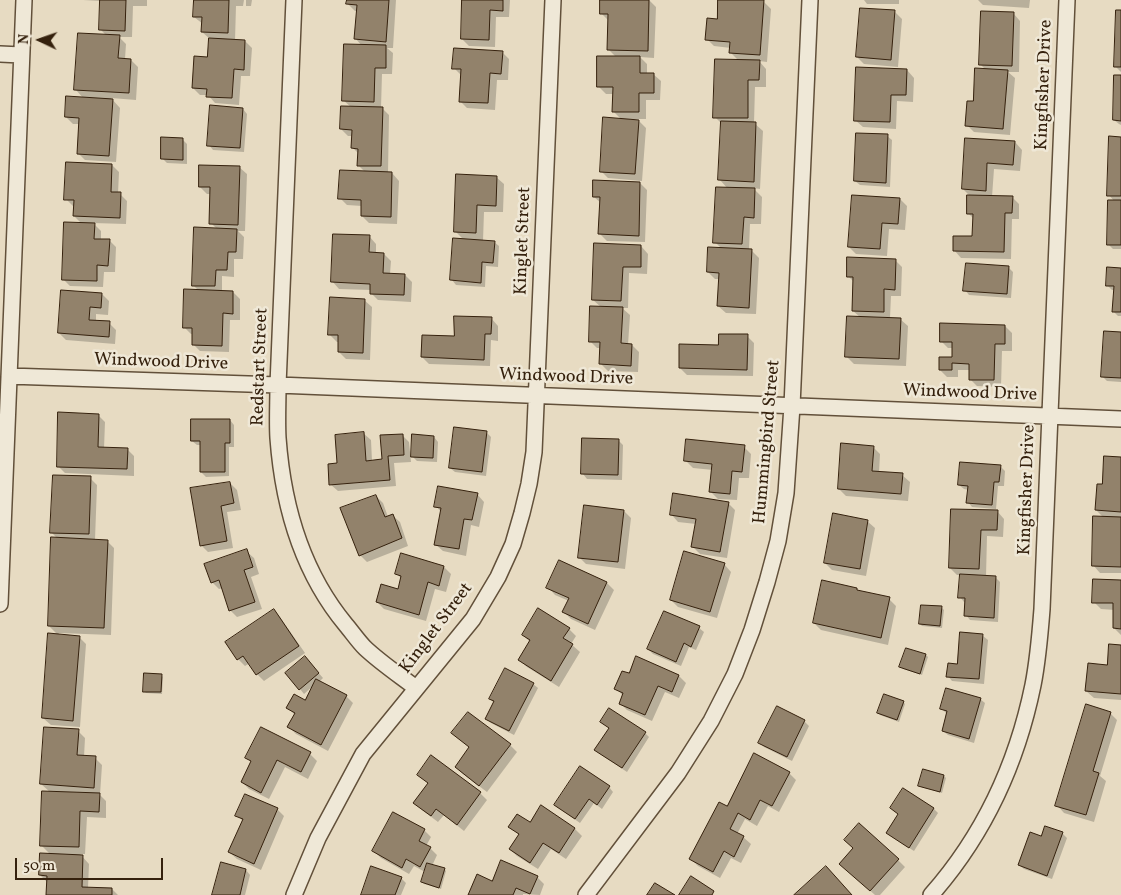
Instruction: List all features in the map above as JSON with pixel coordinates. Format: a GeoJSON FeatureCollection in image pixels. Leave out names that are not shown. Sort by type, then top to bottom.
{"type":"FeatureCollection","features":[{"type":"Feature","properties":{"kind":"street"},"geometry":{"type":"LineString","coordinates":[[0,604],[24,0]]}},
{"type":"Feature","properties":{"kind":"street","name":"Redstart Street"},"geometry":{"type":"LineString","coordinates":[[294,0],[278,385],[278,436],[281,473],[288,506],[300,546],[314,576],[334,610],[364,647],[416,688]]}},
{"type":"Feature","properties":{"kind":"street","name":"Kinglet Street"},"geometry":{"type":"LineString","coordinates":[[294,895],[318,838],[363,754],[473,619],[498,577],[512,544],[529,484],[534,452],[553,0]]}},
{"type":"Feature","properties":{"kind":"street","name":"Hummingbird Street"},"geometry":{"type":"LineString","coordinates":[[586,895],[678,773],[711,721],[735,674],[752,630],[778,541],[786,493],[792,406],[810,0]]}},
{"type":"Feature","properties":{"kind":"street","name":"Kingfisher Drive"},"geometry":{"type":"LineString","coordinates":[[931,895],[957,862],[990,809],[1003,782],[1024,720],[1033,684],[1042,610],[1067,0]]}},
{"type":"Feature","properties":{"kind":"street"},"geometry":{"type":"LineString","coordinates":[[0,54],[22,54]]}},
{"type":"Feature","properties":{"kind":"street","name":"Windwood Drive"},"geometry":{"type":"LineString","coordinates":[[9,376],[1121,419]]}},
{"type":"Feature","properties":{"kind":"building"},"geometry":{"type":"Polygon","coordinates":[[[100,0],[126,0],[125,31],[99,30],[100,0]]]}},
{"type":"Feature","properties":{"kind":"building"},"geometry":{"type":"Polygon","coordinates":[[[194,0],[229,0],[228,33],[201,32],[202,17],[193,17],[194,0]]]}},
{"type":"Feature","properties":{"kind":"building"},"geometry":{"type":"Polygon","coordinates":[[[347,0],[389,0],[386,42],[354,39],[357,5],[346,4],[347,0]]]}},
{"type":"Feature","properties":{"kind":"building"},"geometry":{"type":"Polygon","coordinates":[[[462,0],[503,0],[503,11],[490,10],[489,40],[461,39],[462,0]]]}},
{"type":"Feature","properties":{"kind":"building"},"geometry":{"type":"Polygon","coordinates":[[[600,0],[649,0],[648,51],[607,50],[608,14],[600,14],[600,0]]]}},
{"type":"Feature","properties":{"kind":"building"},"geometry":{"type":"Polygon","coordinates":[[[718,0],[764,0],[760,55],[729,53],[730,42],[705,40],[707,18],[717,19],[718,0]]]}},
{"type":"Feature","properties":{"kind":"building"},"geometry":{"type":"Polygon","coordinates":[[[860,8],[895,10],[891,60],[856,57],[860,8]]]}},
{"type":"Feature","properties":{"kind":"building"},"geometry":{"type":"Polygon","coordinates":[[[1116,10],[1121,10],[1121,67],[1114,67],[1116,10]]]}},
{"type":"Feature","properties":{"kind":"building"},"geometry":{"type":"Polygon","coordinates":[[[981,11],[1014,12],[1012,66],[979,65],[981,11]]]}},
{"type":"Feature","properties":{"kind":"building"},"geometry":{"type":"Polygon","coordinates":[[[78,33],[120,35],[118,58],[131,59],[129,93],[74,90],[78,33]]]}},
{"type":"Feature","properties":{"kind":"building"},"geometry":{"type":"Polygon","coordinates":[[[209,38],[245,40],[244,70],[234,69],[232,98],[206,97],[207,89],[192,88],[194,56],[207,57],[209,38]]]}},
{"type":"Feature","properties":{"kind":"building"},"geometry":{"type":"Polygon","coordinates":[[[344,44],[386,45],[386,68],[375,68],[374,102],[342,101],[344,44]]]}},
{"type":"Feature","properties":{"kind":"building"},"geometry":{"type":"Polygon","coordinates":[[[454,48],[503,51],[501,74],[490,73],[488,103],[459,102],[461,69],[452,69],[454,48]]]}},
{"type":"Feature","properties":{"kind":"building"},"geometry":{"type":"Polygon","coordinates":[[[597,56],[640,56],[640,73],[654,73],[654,93],[639,93],[639,112],[612,112],[613,87],[597,87],[597,56]]]}},
{"type":"Feature","properties":{"kind":"building"},"geometry":{"type":"Polygon","coordinates":[[[715,59],[760,60],[759,80],[748,80],[748,118],[713,118],[715,59]]]}},
{"type":"Feature","properties":{"kind":"building"},"geometry":{"type":"Polygon","coordinates":[[[856,67],[907,69],[906,95],[891,95],[890,122],[854,121],[856,67]]]}},
{"type":"Feature","properties":{"kind":"building"},"geometry":{"type":"Polygon","coordinates":[[[975,68],[1008,70],[1003,129],[965,126],[967,101],[973,101],[975,68]]]}},
{"type":"Feature","properties":{"kind":"building"},"geometry":{"type":"Polygon","coordinates":[[[1114,75],[1121,75],[1121,121],[1113,120],[1114,75]]]}},
{"type":"Feature","properties":{"kind":"building"},"geometry":{"type":"Polygon","coordinates":[[[66,96],[113,99],[109,156],[77,154],[79,118],[65,117],[66,96]]]}},
{"type":"Feature","properties":{"kind":"building"},"geometry":{"type":"Polygon","coordinates":[[[210,105],[243,108],[240,148],[207,146],[210,105]]]}},
{"type":"Feature","properties":{"kind":"building"},"geometry":{"type":"Polygon","coordinates":[[[341,106],[383,107],[381,166],[357,166],[358,149],[351,148],[352,130],[340,129],[341,106]]]}},
{"type":"Feature","properties":{"kind":"building"},"geometry":{"type":"Polygon","coordinates":[[[603,117],[639,120],[635,174],[600,172],[603,117]]]}},
{"type":"Feature","properties":{"kind":"building"},"geometry":{"type":"Polygon","coordinates":[[[721,121],[756,122],[754,182],[718,180],[721,121]]]}},
{"type":"Feature","properties":{"kind":"building"},"geometry":{"type":"Polygon","coordinates":[[[856,133],[888,134],[886,183],[854,181],[856,133]]]}},
{"type":"Feature","properties":{"kind":"building"},"geometry":{"type":"Polygon","coordinates":[[[1109,136],[1121,137],[1121,196],[1107,196],[1109,136]]]}},
{"type":"Feature","properties":{"kind":"building"},"geometry":{"type":"Polygon","coordinates":[[[161,137],[183,138],[183,160],[161,159],[161,137]]]}},
{"type":"Feature","properties":{"kind":"building"},"geometry":{"type":"Polygon","coordinates":[[[965,138],[1015,141],[1013,165],[987,163],[986,191],[962,189],[965,138]]]}},
{"type":"Feature","properties":{"kind":"building"},"geometry":{"type":"Polygon","coordinates":[[[66,162],[112,164],[111,192],[121,192],[120,218],[73,216],[74,200],[64,200],[66,162]]]}},
{"type":"Feature","properties":{"kind":"building"},"geometry":{"type":"Polygon","coordinates":[[[199,165],[240,166],[238,225],[209,224],[210,187],[199,187],[199,165]]]}},
{"type":"Feature","properties":{"kind":"building"},"geometry":{"type":"Polygon","coordinates":[[[340,170],[392,172],[391,217],[361,216],[361,200],[338,199],[340,170]]]}},
{"type":"Feature","properties":{"kind":"building"},"geometry":{"type":"Polygon","coordinates":[[[456,174],[497,176],[496,206],[477,205],[476,233],[454,232],[456,174]]]}},
{"type":"Feature","properties":{"kind":"building"},"geometry":{"type":"Polygon","coordinates":[[[593,180],[640,182],[639,236],[598,234],[600,197],[593,197],[593,180]]]}},
{"type":"Feature","properties":{"kind":"building"},"geometry":{"type":"Polygon","coordinates":[[[716,187],[755,188],[754,218],[744,217],[742,244],[713,243],[716,187]]]}},
{"type":"Feature","properties":{"kind":"building"},"geometry":{"type":"Polygon","coordinates":[[[852,195],[900,198],[898,224],[882,223],[880,249],[848,247],[852,195]]]}},
{"type":"Feature","properties":{"kind":"building"},"geometry":{"type":"Polygon","coordinates":[[[967,195],[1013,196],[1012,213],[1005,213],[1004,252],[953,251],[953,236],[972,236],[973,214],[967,214],[967,195]]]}},
{"type":"Feature","properties":{"kind":"building"},"geometry":{"type":"Polygon","coordinates":[[[1108,200],[1121,200],[1121,245],[1107,245],[1108,200]]]}},
{"type":"Feature","properties":{"kind":"building"},"geometry":{"type":"Polygon","coordinates":[[[64,222],[95,223],[94,239],[110,239],[108,266],[97,265],[97,281],[62,280],[64,222]]]}},
{"type":"Feature","properties":{"kind":"building"},"geometry":{"type":"Polygon","coordinates":[[[194,227],[237,229],[236,252],[228,252],[227,270],[216,270],[215,286],[192,286],[194,227]]]}},
{"type":"Feature","properties":{"kind":"building"},"geometry":{"type":"Polygon","coordinates":[[[333,234],[370,235],[369,252],[384,253],[383,273],[405,274],[404,295],[370,294],[370,284],[331,282],[333,234]]]}},
{"type":"Feature","properties":{"kind":"building"},"geometry":{"type":"Polygon","coordinates":[[[453,238],[495,241],[493,263],[482,262],[481,283],[450,280],[453,238]]]}},
{"type":"Feature","properties":{"kind":"building"},"geometry":{"type":"Polygon","coordinates":[[[594,243],[641,245],[641,267],[623,267],[621,301],[592,300],[594,243]]]}},
{"type":"Feature","properties":{"kind":"building"},"geometry":{"type":"Polygon","coordinates":[[[708,247],[752,249],[749,308],[717,306],[719,273],[707,272],[708,247]]]}},
{"type":"Feature","properties":{"kind":"building"},"geometry":{"type":"Polygon","coordinates":[[[847,257],[896,259],[895,290],[884,289],[884,312],[852,311],[853,277],[847,277],[847,257]]]}},
{"type":"Feature","properties":{"kind":"building"},"geometry":{"type":"Polygon","coordinates":[[[966,263],[1009,266],[1007,294],[963,291],[966,263]]]}},
{"type":"Feature","properties":{"kind":"building"},"geometry":{"type":"Polygon","coordinates":[[[1107,267],[1121,268],[1121,312],[1112,312],[1114,286],[1106,286],[1107,267]]]}},
{"type":"Feature","properties":{"kind":"building"},"geometry":{"type":"Polygon","coordinates":[[[184,289],[233,291],[233,314],[223,313],[222,346],[192,345],[192,328],[183,328],[184,289]]]}},
{"type":"Feature","properties":{"kind":"building"},"geometry":{"type":"Polygon","coordinates":[[[61,290],[102,293],[101,308],[90,307],[89,320],[110,321],[109,337],[58,333],[61,290]]]}},
{"type":"Feature","properties":{"kind":"building"},"geometry":{"type":"Polygon","coordinates":[[[330,297],[365,299],[363,353],[338,352],[338,335],[328,335],[330,297]]]}},
{"type":"Feature","properties":{"kind":"building"},"geometry":{"type":"Polygon","coordinates":[[[590,306],[623,307],[621,343],[632,344],[631,366],[599,364],[600,342],[589,342],[590,306]]]}},
{"type":"Feature","properties":{"kind":"building"},"geometry":{"type":"Polygon","coordinates":[[[454,316],[492,317],[491,334],[485,334],[484,360],[421,357],[422,335],[454,336],[454,316]]]}},
{"type":"Feature","properties":{"kind":"building"},"geometry":{"type":"Polygon","coordinates":[[[847,316],[901,318],[899,359],[845,357],[847,316]]]}},
{"type":"Feature","properties":{"kind":"building"},"geometry":{"type":"Polygon","coordinates":[[[940,323],[1005,325],[1005,344],[995,344],[994,380],[969,380],[969,364],[952,363],[952,370],[939,370],[939,357],[952,357],[952,342],[940,342],[940,323]]]}},
{"type":"Feature","properties":{"kind":"building"},"geometry":{"type":"Polygon","coordinates":[[[1104,331],[1121,332],[1121,378],[1101,377],[1104,331]]]}},
{"type":"Feature","properties":{"kind":"building"},"geometry":{"type":"Polygon","coordinates":[[[719,334],[748,334],[747,370],[679,368],[679,344],[718,345],[719,334]]]}},
{"type":"Feature","properties":{"kind":"building"},"geometry":{"type":"Polygon","coordinates":[[[58,412],[99,414],[98,447],[128,448],[127,469],[57,467],[58,412]]]}},
{"type":"Feature","properties":{"kind":"building"},"geometry":{"type":"Polygon","coordinates":[[[191,419],[230,419],[230,443],[225,443],[225,472],[200,472],[200,441],[191,441],[191,419]]]}},
{"type":"Feature","properties":{"kind":"building"},"geometry":{"type":"Polygon","coordinates":[[[454,427],[487,431],[482,472],[449,468],[454,427]]]}},
{"type":"Feature","properties":{"kind":"building"},"geometry":{"type":"Polygon","coordinates":[[[364,432],[366,461],[382,459],[380,435],[403,434],[404,455],[388,456],[390,480],[329,485],[328,464],[337,463],[335,435],[364,432]]]}},
{"type":"Feature","properties":{"kind":"building"},"geometry":{"type":"Polygon","coordinates":[[[412,434],[434,436],[433,458],[411,457],[412,434]]]}},
{"type":"Feature","properties":{"kind":"building"},"geometry":{"type":"Polygon","coordinates":[[[582,438],[619,439],[618,475],[581,474],[582,438]]]}},
{"type":"Feature","properties":{"kind":"building"},"geometry":{"type":"Polygon","coordinates":[[[686,439],[745,445],[742,472],[732,471],[730,494],[709,492],[712,464],[684,461],[686,439]]]}},
{"type":"Feature","properties":{"kind":"building"},"geometry":{"type":"Polygon","coordinates":[[[841,443],[874,446],[872,471],[903,473],[901,494],[838,489],[841,443]]]}},
{"type":"Feature","properties":{"kind":"building"},"geometry":{"type":"Polygon","coordinates":[[[1104,456],[1121,457],[1121,512],[1095,510],[1097,484],[1102,484],[1104,456]]]}},
{"type":"Feature","properties":{"kind":"building"},"geometry":{"type":"Polygon","coordinates":[[[960,462],[1001,465],[999,482],[994,482],[992,505],[966,503],[968,486],[958,485],[960,462]]]}},
{"type":"Feature","properties":{"kind":"building"},"geometry":{"type":"Polygon","coordinates":[[[53,475],[91,476],[89,534],[50,533],[53,475]]]}},
{"type":"Feature","properties":{"kind":"building"},"geometry":{"type":"Polygon","coordinates":[[[230,482],[234,503],[221,506],[227,541],[200,546],[190,488],[230,482]]]}},
{"type":"Feature","properties":{"kind":"building"},"geometry":{"type":"Polygon","coordinates":[[[438,486],[478,493],[472,520],[464,519],[459,549],[434,545],[441,508],[434,507],[438,486]]]}},
{"type":"Feature","properties":{"kind":"building"},"geometry":{"type":"Polygon","coordinates":[[[673,493],[729,502],[720,552],[691,547],[696,519],[670,515],[673,493]]]}},
{"type":"Feature","properties":{"kind":"building"},"geometry":{"type":"Polygon","coordinates":[[[376,495],[385,517],[393,514],[402,538],[359,556],[340,508],[376,495]]]}},
{"type":"Feature","properties":{"kind":"building"},"geometry":{"type":"Polygon","coordinates":[[[584,505],[624,510],[618,562],[578,558],[584,505]]]}},
{"type":"Feature","properties":{"kind":"building"},"geometry":{"type":"Polygon","coordinates":[[[951,509],[998,510],[997,530],[981,530],[979,569],[949,568],[951,509]]]}},
{"type":"Feature","properties":{"kind":"building"},"geometry":{"type":"Polygon","coordinates":[[[833,513],[868,520],[860,569],[824,563],[833,513]]]}},
{"type":"Feature","properties":{"kind":"building"},"geometry":{"type":"Polygon","coordinates":[[[1093,516],[1121,517],[1121,567],[1092,566],[1093,516]]]}},
{"type":"Feature","properties":{"kind":"building"},"geometry":{"type":"Polygon","coordinates":[[[51,537],[108,540],[104,628],[48,626],[51,537]]]}},
{"type":"Feature","properties":{"kind":"building"},"geometry":{"type":"Polygon","coordinates":[[[247,549],[253,567],[244,570],[255,602],[229,611],[219,580],[211,583],[204,564],[247,549]]]}},
{"type":"Feature","properties":{"kind":"building"},"geometry":{"type":"Polygon","coordinates":[[[684,551],[725,563],[710,612],[670,600],[684,551]]]}},
{"type":"Feature","properties":{"kind":"building"},"geometry":{"type":"Polygon","coordinates":[[[401,553],[444,566],[439,586],[428,582],[419,615],[376,602],[381,584],[398,589],[401,576],[395,574],[401,553]]]}},
{"type":"Feature","properties":{"kind":"building"},"geometry":{"type":"Polygon","coordinates":[[[559,560],[607,582],[588,624],[562,612],[569,598],[546,588],[559,560]]]}},
{"type":"Feature","properties":{"kind":"building"},"geometry":{"type":"Polygon","coordinates":[[[960,574],[996,576],[994,618],[964,616],[965,598],[958,598],[960,574]]]}},
{"type":"Feature","properties":{"kind":"building"},"geometry":{"type":"Polygon","coordinates":[[[1093,579],[1121,580],[1121,629],[1113,628],[1113,603],[1092,603],[1093,579]]]}},
{"type":"Feature","properties":{"kind":"building"},"geometry":{"type":"Polygon","coordinates":[[[822,580],[890,597],[881,638],[813,623],[822,580]]]}},
{"type":"Feature","properties":{"kind":"building"},"geometry":{"type":"Polygon","coordinates":[[[921,605],[942,606],[940,626],[919,624],[921,605]]]}},
{"type":"Feature","properties":{"kind":"building"},"geometry":{"type":"Polygon","coordinates":[[[538,608],[570,628],[563,638],[573,644],[551,681],[518,660],[530,640],[522,635],[538,608]]]}},
{"type":"Feature","properties":{"kind":"building"},"geometry":{"type":"Polygon","coordinates":[[[274,609],[299,646],[256,675],[243,656],[237,660],[225,642],[274,609]]]}},
{"type":"Feature","properties":{"kind":"building"},"geometry":{"type":"Polygon","coordinates":[[[664,611],[700,626],[691,647],[684,643],[676,662],[647,649],[664,611]]]}},
{"type":"Feature","properties":{"kind":"building"},"geometry":{"type":"Polygon","coordinates":[[[960,632],[983,634],[979,679],[946,677],[948,663],[957,664],[960,632]]]}},
{"type":"Feature","properties":{"kind":"building"},"geometry":{"type":"Polygon","coordinates":[[[48,633],[80,636],[73,721],[42,718],[48,633]]]}},
{"type":"Feature","properties":{"kind":"building"},"geometry":{"type":"Polygon","coordinates":[[[1109,644],[1121,645],[1121,694],[1085,691],[1088,663],[1107,665],[1109,644]]]}},
{"type":"Feature","properties":{"kind":"building"},"geometry":{"type":"Polygon","coordinates":[[[906,648],[926,654],[920,674],[899,667],[906,648]]]}},
{"type":"Feature","properties":{"kind":"building"},"geometry":{"type":"Polygon","coordinates":[[[305,656],[319,673],[299,690],[285,673],[305,656]]]}},
{"type":"Feature","properties":{"kind":"building"},"geometry":{"type":"Polygon","coordinates":[[[636,656],[679,675],[672,692],[658,686],[645,715],[619,704],[623,693],[614,689],[622,671],[629,673],[636,656]]]}},
{"type":"Feature","properties":{"kind":"building"},"geometry":{"type":"Polygon","coordinates":[[[505,668],[534,683],[509,731],[485,719],[494,701],[489,699],[505,668]]]}},
{"type":"Feature","properties":{"kind":"building"},"geometry":{"type":"Polygon","coordinates":[[[144,673],[162,674],[161,692],[143,692],[144,673]]]}},
{"type":"Feature","properties":{"kind":"building"},"geometry":{"type":"Polygon","coordinates":[[[316,679],[347,695],[321,745],[287,727],[295,713],[286,708],[294,694],[305,700],[316,679]]]}},
{"type":"Feature","properties":{"kind":"building"},"geometry":{"type":"Polygon","coordinates":[[[946,688],[981,698],[969,739],[942,731],[947,711],[940,709],[946,688]]]}},
{"type":"Feature","properties":{"kind":"building"},"geometry":{"type":"Polygon","coordinates":[[[884,694],[904,701],[897,720],[877,713],[884,694]]]}},
{"type":"Feature","properties":{"kind":"building"},"geometry":{"type":"Polygon","coordinates":[[[1086,704],[1111,712],[1093,771],[1099,773],[1086,815],[1055,806],[1086,704]]]}},
{"type":"Feature","properties":{"kind":"building"},"geometry":{"type":"Polygon","coordinates":[[[777,706],[805,720],[787,757],[758,743],[777,706]]]}},
{"type":"Feature","properties":{"kind":"building"},"geometry":{"type":"Polygon","coordinates":[[[609,708],[646,732],[622,768],[594,750],[609,728],[600,722],[609,708]]]}},
{"type":"Feature","properties":{"kind":"building"},"geometry":{"type":"Polygon","coordinates":[[[468,712],[511,744],[479,786],[455,767],[469,747],[451,733],[468,712]]]}},
{"type":"Feature","properties":{"kind":"building"},"geometry":{"type":"Polygon","coordinates":[[[44,727],[79,729],[77,755],[96,756],[94,788],[40,784],[44,727]]]}},
{"type":"Feature","properties":{"kind":"building"},"geometry":{"type":"Polygon","coordinates":[[[261,727],[311,752],[301,772],[277,760],[261,793],[241,782],[251,761],[245,758],[261,727]]]}},
{"type":"Feature","properties":{"kind":"building"},"geometry":{"type":"Polygon","coordinates":[[[754,753],[790,772],[772,806],[760,800],[750,820],[738,813],[730,829],[744,836],[734,857],[724,851],[713,872],[689,859],[719,802],[727,806],[754,753]]]}},
{"type":"Feature","properties":{"kind":"building"},"geometry":{"type":"Polygon","coordinates":[[[431,755],[481,792],[457,825],[436,809],[431,816],[413,803],[428,783],[417,775],[431,755]]]}},
{"type":"Feature","properties":{"kind":"building"},"geometry":{"type":"Polygon","coordinates":[[[580,766],[610,786],[597,805],[589,799],[575,819],[554,805],[580,766]]]}},
{"type":"Feature","properties":{"kind":"building"},"geometry":{"type":"Polygon","coordinates":[[[923,769],[944,775],[940,792],[918,786],[923,769]]]}},
{"type":"Feature","properties":{"kind":"building"},"geometry":{"type":"Polygon","coordinates":[[[903,788],[934,808],[909,848],[886,833],[898,814],[890,808],[903,788]]]}},
{"type":"Feature","properties":{"kind":"building"},"geometry":{"type":"Polygon","coordinates":[[[42,791],[100,793],[99,812],[80,811],[79,847],[40,846],[42,791]]]}},
{"type":"Feature","properties":{"kind":"building"},"geometry":{"type":"Polygon","coordinates":[[[245,794],[278,808],[254,864],[228,852],[243,819],[235,816],[245,794]]]}},
{"type":"Feature","properties":{"kind":"building"},"geometry":{"type":"Polygon","coordinates":[[[541,805],[575,828],[559,853],[543,843],[530,863],[509,849],[519,834],[508,827],[517,814],[530,822],[541,805]]]}},
{"type":"Feature","properties":{"kind":"building"},"geometry":{"type":"Polygon","coordinates":[[[393,812],[425,829],[419,841],[431,847],[420,867],[406,859],[402,868],[372,851],[393,812]]]}},
{"type":"Feature","properties":{"kind":"building"},"geometry":{"type":"Polygon","coordinates":[[[859,823],[899,859],[870,891],[839,864],[853,848],[844,840],[859,823]]]}},
{"type":"Feature","properties":{"kind":"building"},"geometry":{"type":"Polygon","coordinates":[[[1045,826],[1063,832],[1047,876],[1018,865],[1030,832],[1041,836],[1045,826]]]}},
{"type":"Feature","properties":{"kind":"building"},"geometry":{"type":"Polygon","coordinates":[[[40,853],[83,855],[82,887],[112,888],[112,895],[46,895],[47,876],[39,875],[40,853]]]}},
{"type":"Feature","properties":{"kind":"building"},"geometry":{"type":"Polygon","coordinates":[[[501,860],[538,876],[530,894],[516,888],[513,895],[468,895],[477,874],[492,881],[501,860]]]}},
{"type":"Feature","properties":{"kind":"building"},"geometry":{"type":"Polygon","coordinates":[[[221,862],[246,869],[240,895],[212,895],[221,862]]]}},
{"type":"Feature","properties":{"kind":"building"},"geometry":{"type":"Polygon","coordinates":[[[427,863],[445,868],[439,888],[421,882],[427,863]]]}},
{"type":"Feature","properties":{"kind":"building"},"geometry":{"type":"Polygon","coordinates":[[[371,866],[402,877],[395,895],[361,895],[371,866]]]}},
{"type":"Feature","properties":{"kind":"building"},"geometry":{"type":"Polygon","coordinates":[[[826,866],[852,895],[794,895],[826,866]]]}},
{"type":"Feature","properties":{"kind":"building"},"geometry":{"type":"Polygon","coordinates":[[[691,876],[714,891],[712,895],[679,895],[691,876]]]}},
{"type":"Feature","properties":{"kind":"building"},"geometry":{"type":"Polygon","coordinates":[[[655,883],[675,895],[647,895],[655,883]]]}}]}
